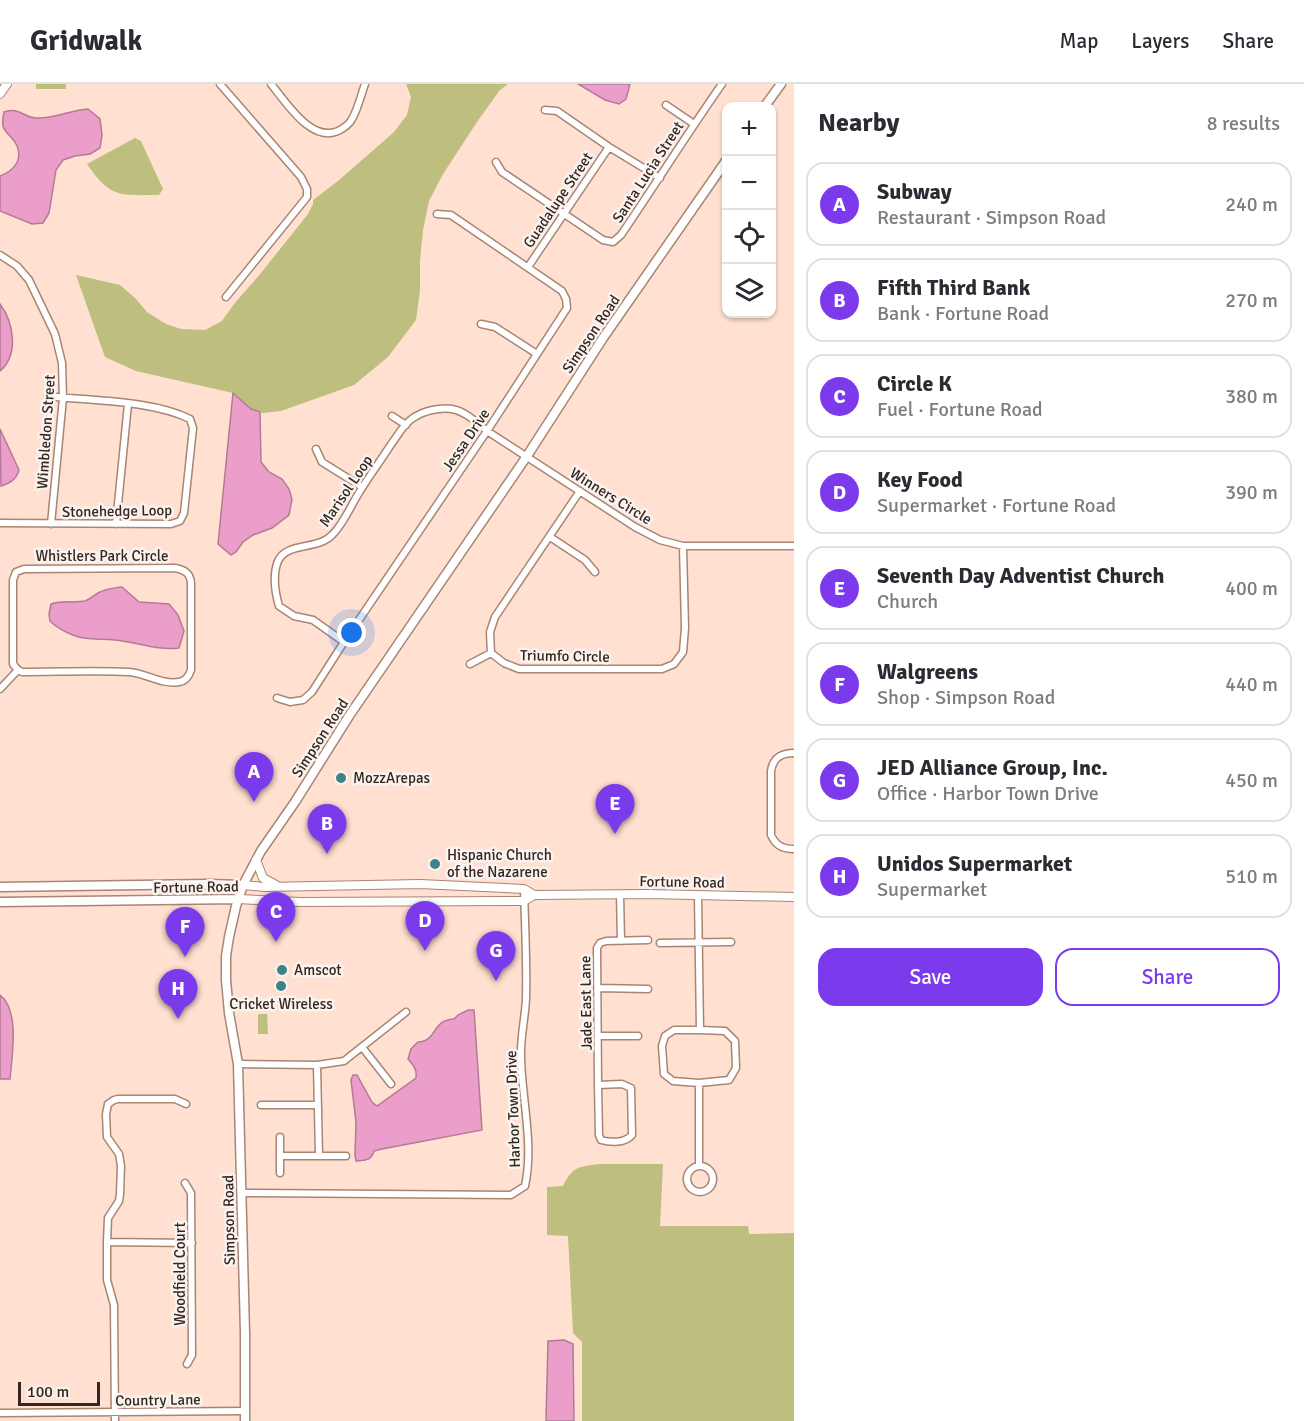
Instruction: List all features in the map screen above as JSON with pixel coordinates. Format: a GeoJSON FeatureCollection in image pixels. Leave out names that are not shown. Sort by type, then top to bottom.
{"type":"FeatureCollection","features":[{"type":"Feature","properties":{"kind":"main road"},"geometry":{"type":"LineString","coordinates":[[768,102],[781,84]]}},
{"type":"Feature","properties":{"kind":"main road","name":"Simpson Road"},"geometry":{"type":"LineString","coordinates":[[245,1421],[238,1064],[229,1013],[226,972],[229,937],[243,885],[261,851],[350,716],[527,456],[603,338],[722,167]]}},
{"type":"Feature","properties":{"kind":"main road","name":"Fortune Road"},"geometry":{"type":"LineString","coordinates":[[0,887],[243,885]]}},
{"type":"Feature","properties":{"kind":"main road","name":"Fortune Road"},"geometry":{"type":"LineString","coordinates":[[0,902],[238,899]]}},
{"type":"Feature","properties":{"kind":"street"},"geometry":{"type":"LineString","coordinates":[[0,94],[7,84]]}},
{"type":"Feature","properties":{"kind":"street"},"geometry":{"type":"LineString","coordinates":[[220,84],[301,177],[307,189],[307,197],[226,297]]}},
{"type":"Feature","properties":{"kind":"street"},"geometry":{"type":"LineString","coordinates":[[271,84],[302,121],[313,130],[327,133],[340,130],[349,123],[365,84]]}},
{"type":"Feature","properties":{"kind":"street","name":"Santa Lucia Street"},"geometry":{"type":"LineString","coordinates":[[496,162],[502,172],[563,214],[603,240],[613,242],[621,235],[722,84]]}},
{"type":"Feature","properties":{"kind":"street"},"geometry":{"type":"LineString","coordinates":[[666,105],[694,124]]}},
{"type":"Feature","properties":{"kind":"street"},"geometry":{"type":"LineString","coordinates":[[544,110],[557,111],[609,147],[660,178]]}},
{"type":"Feature","properties":{"kind":"street","name":"Guadalupe Street"},"geometry":{"type":"LineString","coordinates":[[528,267],[609,147]]}},
{"type":"Feature","properties":{"kind":"street","name":"Jessa Drive"},"geometry":{"type":"LineString","coordinates":[[277,698],[290,702],[303,700],[312,692],[567,308],[566,298],[562,291],[451,215],[437,214]]}},
{"type":"Feature","properties":{"kind":"street","name":"Wimbledon Street"},"geometry":{"type":"LineString","coordinates":[[0,255],[17,266],[29,280],[55,334],[62,363],[63,398],[51,524]]}},
{"type":"Feature","properties":{"kind":"street"},"geometry":{"type":"LineString","coordinates":[[481,324],[495,327],[537,354]]}},
{"type":"Feature","properties":{"kind":"street","name":"Stonehedge Loop"},"geometry":{"type":"LineString","coordinates":[[0,523],[171,524],[180,521],[184,513],[193,428],[190,419],[176,412],[128,404],[48,396]]}},
{"type":"Feature","properties":{"kind":"street"},"geometry":{"type":"LineString","coordinates":[[116,524],[128,404]]}},
{"type":"Feature","properties":{"kind":"street","name":"Marisol Loop"},"geometry":{"type":"LineString","coordinates":[[344,642],[313,620],[294,616],[279,606],[275,591],[275,572],[279,559],[293,548],[324,543],[334,534],[362,488],[406,425],[426,412],[453,409],[468,416],[527,456]]}},
{"type":"Feature","properties":{"kind":"street"},"geometry":{"type":"LineString","coordinates":[[393,416],[406,425]]}},
{"type":"Feature","properties":{"kind":"street"},"geometry":{"type":"LineString","coordinates":[[316,449],[322,462],[362,488]]}},
{"type":"Feature","properties":{"kind":"street","name":"Winners Circle"},"geometry":{"type":"LineString","coordinates":[[527,456],[635,527],[660,540],[684,546],[794,546]]}},
{"type":"Feature","properties":{"kind":"street"},"geometry":{"type":"LineString","coordinates":[[470,664],[491,653],[490,632],[495,617],[580,491]]}},
{"type":"Feature","properties":{"kind":"street"},"geometry":{"type":"LineString","coordinates":[[550,537],[585,560],[595,572]]}},
{"type":"Feature","properties":{"kind":"street","name":"Triumfo Circle"},"geometry":{"type":"LineString","coordinates":[[491,653],[504,663],[519,669],[662,669],[674,664],[683,652],[684,546]]}},
{"type":"Feature","properties":{"kind":"street","name":"Whistlers Park Circle"},"geometry":{"type":"LineString","coordinates":[[176,568],[184,570],[189,576],[191,583],[191,669],[185,680],[161,681],[131,672],[22,672],[18,670],[13,664],[13,580],[16,572],[24,569],[176,568]]}},
{"type":"Feature","properties":{"kind":"street"},"geometry":{"type":"LineString","coordinates":[[0,689],[18,670]]}},
{"type":"Feature","properties":{"kind":"street"},"geometry":{"type":"LineString","coordinates":[[794,753],[780,755],[771,767],[771,831],[777,844],[784,848],[794,849]]}},
{"type":"Feature","properties":{"kind":"street"},"geometry":{"type":"LineString","coordinates":[[256,860],[263,878],[280,887]]}},
{"type":"Feature","properties":{"kind":"street","name":"Fortune Road"},"geometry":{"type":"LineString","coordinates":[[243,885],[265,888],[420,884],[524,889],[534,895],[794,897]]}},
{"type":"Feature","properties":{"kind":"street","name":"Harbor Town Drive"},"geometry":{"type":"LineString","coordinates":[[242,1193],[511,1195],[525,1186],[528,1174],[528,1146],[521,1057],[527,969],[524,889]]}},
{"type":"Feature","properties":{"kind":"street"},"geometry":{"type":"LineString","coordinates":[[620,894],[621,940]]}},
{"type":"Feature","properties":{"kind":"street"},"geometry":{"type":"LineString","coordinates":[[524,901],[534,895]]}},
{"type":"Feature","properties":{"kind":"street"},"geometry":{"type":"LineString","coordinates":[[698,896],[700,1030]]}},
{"type":"Feature","properties":{"kind":"street","name":"Fortune Road"},"geometry":{"type":"LineString","coordinates":[[238,899],[300,902],[524,901]]}},
{"type":"Feature","properties":{"kind":"street","name":"Jade East Lane"},"geometry":{"type":"LineString","coordinates":[[598,1085],[622,1084],[631,1088],[632,1135],[624,1141],[605,1141],[601,1140],[599,1135],[598,1085],[598,988],[597,948],[600,943],[606,941],[648,940]]}},
{"type":"Feature","properties":{"kind":"street"},"geometry":{"type":"LineString","coordinates":[[660,943],[732,942]]}},
{"type":"Feature","properties":{"kind":"street"},"geometry":{"type":"LineString","coordinates":[[598,988],[648,989]]}},
{"type":"Feature","properties":{"kind":"street"},"geometry":{"type":"LineString","coordinates":[[238,1064],[317,1065],[344,1061],[406,1012]]}},
{"type":"Feature","properties":{"kind":"street"},"geometry":{"type":"LineString","coordinates":[[674,1030],[700,1030],[725,1031],[735,1041],[736,1068],[729,1080],[699,1083],[673,1081],[664,1074],[662,1046],[665,1036],[674,1030]]}},
{"type":"Feature","properties":{"kind":"street"},"geometry":{"type":"LineString","coordinates":[[598,1036],[638,1036]]}},
{"type":"Feature","properties":{"kind":"street"},"geometry":{"type":"LineString","coordinates":[[363,1047],[392,1084]]}},
{"type":"Feature","properties":{"kind":"street"},"geometry":{"type":"LineString","coordinates":[[317,1065],[319,1156]]}},
{"type":"Feature","properties":{"kind":"street"},"geometry":{"type":"LineString","coordinates":[[699,1083],[699,1166]]}},
{"type":"Feature","properties":{"kind":"street"},"geometry":{"type":"LineString","coordinates":[[115,1421],[114,1305],[107,1280],[107,1242],[108,1218],[119,1201],[121,1167],[119,1154],[109,1141],[106,1132],[108,1104],[118,1099],[176,1099],[186,1104]]}},
{"type":"Feature","properties":{"kind":"street"},"geometry":{"type":"LineString","coordinates":[[261,1105],[318,1105]]}},
{"type":"Feature","properties":{"kind":"street"},"geometry":{"type":"LineString","coordinates":[[280,1137],[280,1173]]}},
{"type":"Feature","properties":{"kind":"street"},"geometry":{"type":"LineString","coordinates":[[279,1156],[346,1156]]}},
{"type":"Feature","properties":{"kind":"street"},"geometry":{"type":"LineString","coordinates":[[699,1166],[708,1169],[712,1176],[708,1188],[700,1192],[692,1190],[687,1184],[689,1172],[699,1166]]}},
{"type":"Feature","properties":{"kind":"street","name":"Woodfield Court"},"geometry":{"type":"LineString","coordinates":[[185,1183],[191,1193],[192,1243],[192,1355],[187,1364]]}},
{"type":"Feature","properties":{"kind":"street"},"geometry":{"type":"LineString","coordinates":[[107,1242],[192,1243]]}},
{"type":"Feature","properties":{"kind":"street","name":"Country Lane"},"geometry":{"type":"LineString","coordinates":[[0,1413],[245,1411]]}},
{"type":"Feature","properties":{"kind":"shaded area"},"geometry":{"type":"Polygon","coordinates":[[[36,84],[66,84],[66,89],[36,89],[36,84]]]}},
{"type":"Feature","properties":{"kind":"shaded area"},"geometry":{"type":"Polygon","coordinates":[[[406,84],[508,84],[500,90],[479,119],[443,174],[429,201],[423,230],[416,320],[388,357],[354,385],[281,411],[263,413],[251,409],[233,393],[136,371],[105,357],[76,275],[120,285],[147,312],[166,324],[181,329],[205,330],[222,321],[308,214],[313,200],[394,132],[407,115],[411,97],[406,84]]]}},
{"type":"Feature","properties":{"kind":"shaded area"},"geometry":{"type":"Polygon","coordinates":[[[578,84],[630,84],[626,99],[619,104],[605,100],[578,84]]]}},
{"type":"Feature","properties":{"kind":"shaded area"},"geometry":{"type":"Polygon","coordinates":[[[88,109],[100,119],[102,135],[100,148],[90,154],[63,160],[56,170],[49,213],[43,223],[32,224],[0,211],[0,176],[14,167],[19,153],[15,142],[3,126],[4,112],[18,111],[31,117],[42,118],[88,109]]]}},
{"type":"Feature","properties":{"kind":"shaded area"},"geometry":{"type":"Polygon","coordinates":[[[135,138],[141,141],[163,189],[159,195],[117,193],[103,184],[87,164],[135,138]]]}},
{"type":"Feature","properties":{"kind":"shaded area"},"geometry":{"type":"Polygon","coordinates":[[[0,304],[9,320],[12,348],[6,364],[0,371],[0,304]]]}},
{"type":"Feature","properties":{"kind":"shaded area"},"geometry":{"type":"Polygon","coordinates":[[[233,393],[251,409],[260,412],[261,462],[269,472],[282,479],[292,499],[289,515],[272,528],[253,535],[231,555],[218,544],[233,393]]]}},
{"type":"Feature","properties":{"kind":"shaded area"},"geometry":{"type":"Polygon","coordinates":[[[0,429],[19,470],[12,481],[1,486],[0,429]]]}},
{"type":"Feature","properties":{"kind":"shaded area"},"geometry":{"type":"Polygon","coordinates":[[[122,587],[139,602],[169,604],[178,615],[184,631],[179,648],[171,649],[78,637],[50,621],[51,604],[85,601],[98,593],[122,587]]]}},
{"type":"Feature","properties":{"kind":"shaded area"},"geometry":{"type":"Polygon","coordinates":[[[0,995],[10,1011],[12,1022],[13,1046],[10,1079],[0,1079],[0,995]]]}},
{"type":"Feature","properties":{"kind":"shaded area"},"geometry":{"type":"Polygon","coordinates":[[[468,1010],[474,1010],[482,1130],[382,1149],[374,1151],[368,1159],[356,1161],[356,1122],[351,1080],[353,1075],[357,1075],[372,1102],[377,1106],[416,1078],[415,1068],[408,1059],[411,1049],[418,1042],[429,1038],[441,1023],[454,1019],[468,1010]]]}},
{"type":"Feature","properties":{"kind":"shaded area"},"geometry":{"type":"Polygon","coordinates":[[[258,1014],[267,1014],[268,1034],[258,1034],[258,1014]]]}},
{"type":"Feature","properties":{"kind":"shaded area"},"geometry":{"type":"Polygon","coordinates":[[[599,1164],[663,1164],[660,1226],[748,1226],[749,1234],[794,1233],[794,1421],[582,1421],[582,1342],[573,1333],[568,1236],[547,1235],[547,1187],[563,1186],[573,1171],[599,1164]]]}},
{"type":"Feature","properties":{"kind":"shaded area"},"geometry":{"type":"Polygon","coordinates":[[[564,1340],[573,1344],[574,1421],[546,1421],[548,1341],[564,1340]]]}},
{"type":"Feature","properties":{"kind":"place","name":"MozzArepas"},"geometry":{"type":"Point","coordinates":[341,778]}},
{"type":"Feature","properties":{"kind":"place","name":"Subway"},"geometry":{"type":"Point","coordinates":[254,802]}},
{"type":"Feature","properties":{"kind":"place","name":"Seventh Day Adventist Church"},"geometry":{"type":"Point","coordinates":[615,834]}},
{"type":"Feature","properties":{"kind":"place","name":"Fifth Third Bank"},"geometry":{"type":"Point","coordinates":[327,854]}},
{"type":"Feature","properties":{"kind":"place","name":"Hispanic Church of the Nazarene"},"geometry":{"type":"Point","coordinates":[435,864]}},
{"type":"Feature","properties":{"kind":"place","name":"Circle K"},"geometry":{"type":"Point","coordinates":[276,942]}},
{"type":"Feature","properties":{"kind":"place","name":"Key Food"},"geometry":{"type":"Point","coordinates":[425,951]}},
{"type":"Feature","properties":{"kind":"place","name":"Walgreens"},"geometry":{"type":"Point","coordinates":[185,957]}},
{"type":"Feature","properties":{"kind":"place","name":"Amscot"},"geometry":{"type":"Point","coordinates":[282,970]}},
{"type":"Feature","properties":{"kind":"place","name":"JED Alliance Group, Inc."},"geometry":{"type":"Point","coordinates":[496,981]}},
{"type":"Feature","properties":{"kind":"place","name":"Cricket Wireless"},"geometry":{"type":"Point","coordinates":[281,986]}},
{"type":"Feature","properties":{"kind":"place","name":"Unidos Supermarket"},"geometry":{"type":"Point","coordinates":[178,1019]}}]}
